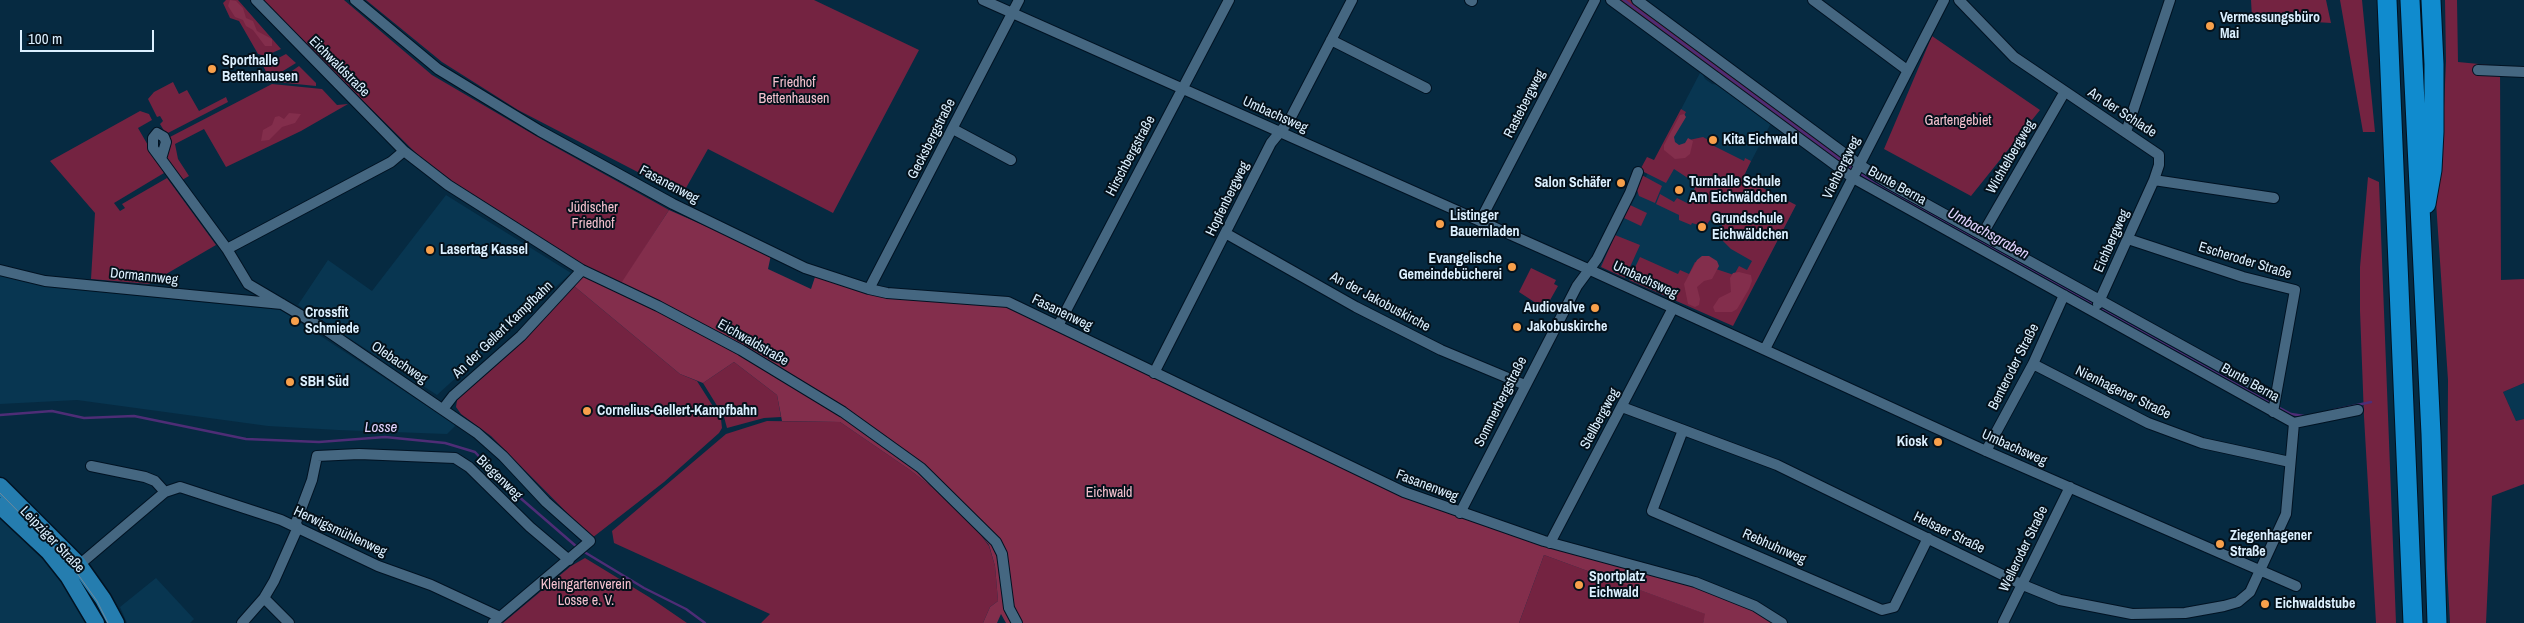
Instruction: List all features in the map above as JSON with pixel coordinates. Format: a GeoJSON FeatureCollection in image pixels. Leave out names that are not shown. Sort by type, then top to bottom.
{"type":"FeatureCollection","features":[{"type":"Feature","properties":{"kind":"highway"},"geometry":{"type":"LineString","coordinates":[[2378,0],[2390,94]]}},
{"type":"Feature","properties":{"kind":"highway"},"geometry":{"type":"LineString","coordinates":[[2387,0],[2413,623]]}},
{"type":"Feature","properties":{"kind":"highway"},"geometry":{"type":"LineString","coordinates":[[2410,0],[2420,238],[2431,434],[2437,623]]}},
{"type":"Feature","properties":{"kind":"highway"},"geometry":{"type":"LineString","coordinates":[[2420,238],[2433,160],[2434,64],[2431,0]]}},
{"type":"Feature","properties":{"kind":"main road","name":"Leipziger Straße"},"geometry":{"type":"LineString","coordinates":[[0,486],[79,565],[103,599],[116,623]]}},
{"type":"Feature","properties":{"kind":"main road","name":"Leipziger Straße"},"geometry":{"type":"LineString","coordinates":[[0,506],[49,552],[68,576],[96,623]]}},
{"type":"Feature","properties":{"kind":"street","name":"Eichwaldstraße"},"geometry":{"type":"LineString","coordinates":[[256,0],[404,151],[448,185],[582,270],[658,306],[741,350],[843,412],[921,468],[996,542],[1002,554],[1009,608],[1018,623]]}},
{"type":"Feature","properties":{"kind":"street","name":"Fasanenweg"},"geometry":{"type":"LineString","coordinates":[[355,0],[438,69],[540,131],[673,204],[805,268],[869,290],[908,295],[1008,302],[1154,373],[1244,414],[1360,473],[1460,513],[1550,543],[1695,582],[1755,606],[1782,623]]}},
{"type":"Feature","properties":{"kind":"street","name":"Umbachsweg"},"geometry":{"type":"LineString","coordinates":[[983,0],[1588,269],[1986,451],[2296,586]]}},
{"type":"Feature","properties":{"kind":"street","name":"Gecksbergstraße"},"geometry":{"type":"LineString","coordinates":[[869,290],[1019,0]]}},
{"type":"Feature","properties":{"kind":"street","name":"Hirschbergstraße"},"geometry":{"type":"LineString","coordinates":[[1058,326],[1229,0]]}},
{"type":"Feature","properties":{"kind":"street","name":"Hopfenbergweg"},"geometry":{"type":"LineString","coordinates":[[1154,373],[1227,234],[1271,143],[1289,121],[1352,0]]}},
{"type":"Feature","properties":{"kind":"street","name":"Rastebergweg"},"geometry":{"type":"LineString","coordinates":[[1480,221],[1595,0]]}},
{"type":"Feature","properties":{"kind":"street","name":"Bunte Berna"},"geometry":{"type":"LineString","coordinates":[[1611,0],[1857,171],[2064,295],[2097,306]]}},
{"type":"Feature","properties":{"kind":"street","name":"Bunte Berna"},"geometry":{"type":"LineString","coordinates":[[1637,0],[1857,171],[1982,235],[2097,306],[2274,405],[2294,424]]}},
{"type":"Feature","properties":{"kind":"street"},"geometry":{"type":"LineString","coordinates":[[1813,0],[1907,70]]}},
{"type":"Feature","properties":{"kind":"street","name":"Viehbergweg"},"geometry":{"type":"LineString","coordinates":[[1765,349],[1944,0]]}},
{"type":"Feature","properties":{"kind":"street","name":"An der Schlade"},"geometry":{"type":"LineString","coordinates":[[1959,0],[2014,57],[2064,93],[2159,155],[2159,164],[2154,180]]}},
{"type":"Feature","properties":{"kind":"street"},"geometry":{"type":"LineString","coordinates":[[2126,132],[2170,0]]}},
{"type":"Feature","properties":{"kind":"street"},"geometry":{"type":"LineString","coordinates":[[1331,40],[1426,88]]}},
{"type":"Feature","properties":{"kind":"street"},"geometry":{"type":"LineString","coordinates":[[2478,70],[2524,72]]}},
{"type":"Feature","properties":{"kind":"street","name":"Wichtelbergweg"},"geometry":{"type":"LineString","coordinates":[[1982,235],[2064,93]]}},
{"type":"Feature","properties":{"kind":"street"},"geometry":{"type":"LineString","coordinates":[[953,129],[1012,160]]}},
{"type":"Feature","properties":{"kind":"street","name":"Olebachweg"},"geometry":{"type":"LineString","coordinates":[[157,133],[153,138],[153,148],[227,249],[248,284],[286,304],[443,408],[477,433],[503,456],[588,543],[571,559]]}},
{"type":"Feature","properties":{"kind":"street"},"geometry":{"type":"LineString","coordinates":[[227,249],[391,162],[404,151]]}},
{"type":"Feature","properties":{"kind":"street","name":"Sommerbergstraße"},"geometry":{"type":"LineString","coordinates":[[1460,513],[1525,385],[1588,269],[1597,259],[1630,193],[1638,172]]}},
{"type":"Feature","properties":{"kind":"street"},"geometry":{"type":"LineString","coordinates":[[2154,180],[2274,198]]}},
{"type":"Feature","properties":{"kind":"street","name":"Eichbergweg"},"geometry":{"type":"LineString","coordinates":[[2097,306],[2154,180]]}},
{"type":"Feature","properties":{"kind":"street","name":"An der Jakobuskirche"},"geometry":{"type":"LineString","coordinates":[[1227,234],[1356,307],[1441,350],[1525,385]]}},
{"type":"Feature","properties":{"kind":"street","name":"Escheroder Straße"},"geometry":{"type":"LineString","coordinates":[[2128,239],[2243,277],[2295,290],[2274,405]]}},
{"type":"Feature","properties":{"kind":"street","name":"Dormannweg"},"geometry":{"type":"LineString","coordinates":[[0,270],[45,281],[286,304]]}},
{"type":"Feature","properties":{"kind":"street","name":"An der Gellert Kampfbahn"},"geometry":{"type":"LineString","coordinates":[[443,408],[452,396],[521,336],[582,270]]}},
{"type":"Feature","properties":{"kind":"street","name":"Benteroder Straße"},"geometry":{"type":"LineString","coordinates":[[1986,451],[2033,364],[2064,295]]}},
{"type":"Feature","properties":{"kind":"street","name":"Stellbergweg"},"geometry":{"type":"LineString","coordinates":[[1550,543],[1673,308]]}},
{"type":"Feature","properties":{"kind":"street","name":"Nienhagener Straße"},"geometry":{"type":"LineString","coordinates":[[2033,364],[2148,423],[2202,443],[2290,462]]}},
{"type":"Feature","properties":{"kind":"street","name":"Helsaer Straße"},"geometry":{"type":"LineString","coordinates":[[1622,407],[1777,465],[2023,585],[2060,600],[2132,614],[2185,613],[2238,602],[2250,592],[2262,570]]}},
{"type":"Feature","properties":{"kind":"street"},"geometry":{"type":"LineString","coordinates":[[2262,570],[2286,514],[2294,424],[2358,410]]}},
{"type":"Feature","properties":{"kind":"street","name":"Rebhuhnweg"},"geometry":{"type":"LineString","coordinates":[[1683,430],[1652,510],[1882,610],[1894,607],[1928,538]]}},
{"type":"Feature","properties":{"kind":"street","name":"Biegenweg"},"geometry":{"type":"LineString","coordinates":[[297,526],[312,480],[317,456],[358,454],[455,458],[469,467],[530,528],[571,559]]}},
{"type":"Feature","properties":{"kind":"street"},"geometry":{"type":"LineString","coordinates":[[79,565],[165,492],[155,481],[145,477],[91,466]]}},
{"type":"Feature","properties":{"kind":"street","name":"Herwigsmühlenweg"},"geometry":{"type":"LineString","coordinates":[[165,492],[180,487],[253,509],[297,526],[378,566],[431,585],[497,620]]}},
{"type":"Feature","properties":{"kind":"street","name":"Welleroder Straße"},"geometry":{"type":"LineString","coordinates":[[2003,623],[2070,487]]}},
{"type":"Feature","properties":{"kind":"street"},"geometry":{"type":"LineString","coordinates":[[242,623],[264,598],[274,581],[297,526]]}},
{"type":"Feature","properties":{"kind":"street"},"geometry":{"type":"LineString","coordinates":[[497,620],[571,559]]}},
{"type":"Feature","properties":{"kind":"street"},"geometry":{"type":"LineString","coordinates":[[264,598],[289,623]]}},
{"type":"Feature","properties":{"kind":"shaded area","name":"Grundschule Eichwäldchen"},"geometry":{"type":"Polygon","coordinates":[[[1701,71],[1705,79],[1712,84],[1720,85],[1771,123],[1743,177],[1796,205],[1756,282],[1681,303],[1601,267],[1601,263],[1701,71]]]}},
{"type":"Feature","properties":{"kind":"shaded area"},"geometry":{"type":"Polygon","coordinates":[[[446,195],[571,273],[437,395],[298,305],[328,260],[372,291],[446,195]]]}},
{"type":"Feature","properties":{"kind":"shaded area"},"geometry":{"type":"Polygon","coordinates":[[[0,275],[44,286],[281,310],[456,425],[447,434],[338,430],[268,426],[77,400],[0,404],[0,275]]]}},
{"type":"Feature","properties":{"kind":"shaded area"},"geometry":{"type":"Polygon","coordinates":[[[2524,383],[2524,419],[2516,421],[2503,392],[2524,383]]]}},
{"type":"Feature","properties":{"kind":"shaded area"},"geometry":{"type":"Polygon","coordinates":[[[0,516],[47,555],[86,623],[0,623],[0,516]]]}},
{"type":"Feature","properties":{"kind":"shaded area"},"geometry":{"type":"Polygon","coordinates":[[[156,578],[194,619],[190,623],[127,623],[120,607],[156,578]]]}},
{"type":"Feature","properties":{"kind":"green space"},"geometry":{"type":"Polygon","coordinates":[[[226,0],[238,0],[281,49],[265,56],[258,54],[239,21],[230,18],[223,3],[226,0]]]}},
{"type":"Feature","properties":{"kind":"green space"},"geometry":{"type":"Polygon","coordinates":[[[230,0],[236,1],[243,8],[246,18],[253,21],[257,31],[272,39],[272,46],[265,46],[253,30],[246,26],[243,20],[235,17],[228,6],[230,0]]]}},
{"type":"Feature","properties":{"kind":"green space","name":"Jüdischer Friedhof"},"geometry":{"type":"Polygon","coordinates":[[[261,0],[344,0],[432,75],[548,143],[669,210],[621,285],[595,272],[450,182],[426,163],[261,0]]]}},
{"type":"Feature","properties":{"kind":"green space","name":"Friedhof Bettenhausen"},"geometry":{"type":"Polygon","coordinates":[[[366,0],[814,0],[919,50],[833,213],[708,149],[682,195],[518,110],[442,62],[366,0]]]}},
{"type":"Feature","properties":{"kind":"green space"},"geometry":{"type":"Polygon","coordinates":[[[1617,0],[1630,0],[1854,164],[1852,172],[1617,0]]]}},
{"type":"Feature","properties":{"kind":"green space"},"geometry":{"type":"Polygon","coordinates":[[[2251,0],[2326,0],[2331,23],[2252,18],[2251,0]]]}},
{"type":"Feature","properties":{"kind":"green space"},"geometry":{"type":"Polygon","coordinates":[[[2340,0],[2362,0],[2375,132],[2363,132],[2340,0]]]}},
{"type":"Feature","properties":{"kind":"green space"},"geometry":{"type":"Polygon","coordinates":[[[2445,0],[2457,0],[2458,62],[2500,66],[2501,280],[2524,279],[2524,383],[2503,392],[2516,421],[2524,419],[2524,484],[2492,496],[2486,623],[2450,623],[2447,568],[2448,380],[2436,202],[2442,153],[2446,61],[2445,0]]]}},
{"type":"Feature","properties":{"kind":"green space","name":"Gartengebiet"},"geometry":{"type":"Polygon","coordinates":[[[1932,36],[2040,110],[1971,196],[1884,149],[1932,36]]]}},
{"type":"Feature","properties":{"kind":"green space"},"geometry":{"type":"Polygon","coordinates":[[[286,54],[296,63],[270,79],[263,66],[286,54]]]}},
{"type":"Feature","properties":{"kind":"green space"},"geometry":{"type":"Polygon","coordinates":[[[299,66],[316,83],[316,86],[276,82],[299,66]]]}},
{"type":"Feature","properties":{"kind":"green space"},"geometry":{"type":"Polygon","coordinates":[[[173,82],[179,94],[187,90],[199,111],[226,97],[228,102],[166,134],[160,124],[163,121],[160,116],[157,117],[148,99],[154,92],[173,82]]]}},
{"type":"Feature","properties":{"kind":"green space"},"geometry":{"type":"Polygon","coordinates":[[[272,84],[322,89],[337,105],[348,104],[301,131],[226,167],[204,129],[175,144],[178,159],[189,176],[182,180],[165,158],[168,138],[272,84]]]}},
{"type":"Feature","properties":{"kind":"green space"},"geometry":{"type":"Polygon","coordinates":[[[1681,109],[1686,112],[1670,142],[1684,149],[1689,140],[1703,137],[1714,143],[1714,146],[1744,161],[1745,158],[1751,161],[1743,178],[1796,205],[1733,326],[1629,280],[1640,257],[1678,274],[1680,270],[1689,274],[1695,262],[1734,275],[1739,266],[1747,270],[1752,261],[1731,249],[1722,240],[1722,225],[1710,220],[1705,227],[1692,223],[1691,225],[1679,220],[1679,215],[1656,204],[1660,194],[1674,202],[1677,198],[1687,203],[1697,184],[1674,169],[1666,183],[1640,170],[1647,157],[1654,160],[1681,109]]]}},
{"type":"Feature","properties":{"kind":"green space"},"geometry":{"type":"Polygon","coordinates":[[[140,111],[149,114],[152,120],[138,128],[164,173],[114,203],[120,211],[125,208],[122,204],[167,178],[216,245],[149,284],[91,279],[95,213],[50,161],[140,111]]]}},
{"type":"Feature","properties":{"kind":"green space"},"geometry":{"type":"Polygon","coordinates":[[[289,113],[301,114],[295,123],[282,127],[269,140],[261,141],[263,130],[272,125],[275,117],[279,116],[284,119],[289,113]]]}},
{"type":"Feature","properties":{"kind":"green space"},"geometry":{"type":"Polygon","coordinates":[[[1684,114],[1686,117],[1674,137],[1675,142],[1679,145],[1685,143],[1688,138],[1693,141],[1690,154],[1685,158],[1675,159],[1664,150],[1664,145],[1680,115],[1684,114]]]}},
{"type":"Feature","properties":{"kind":"green space"},"geometry":{"type":"Polygon","coordinates":[[[1638,173],[1662,186],[1655,203],[1639,196],[1636,187],[1638,173]]]}},
{"type":"Feature","properties":{"kind":"green space"},"geometry":{"type":"Polygon","coordinates":[[[2368,177],[2379,182],[2396,623],[2376,623],[2360,311],[2360,267],[2368,177]]]}},
{"type":"Feature","properties":{"kind":"green space"},"geometry":{"type":"Polygon","coordinates":[[[1630,205],[1647,213],[1641,226],[1624,218],[1630,205]]]}},
{"type":"Feature","properties":{"kind":"green space","name":"Eichwald"},"geometry":{"type":"Polygon","coordinates":[[[669,210],[771,255],[768,269],[811,289],[815,277],[879,288],[1008,298],[1358,469],[1502,525],[1700,581],[1785,623],[1703,623],[1705,614],[1544,555],[1519,623],[1006,623],[1001,614],[997,623],[983,623],[990,607],[998,601],[995,566],[989,545],[972,523],[947,499],[910,470],[840,422],[782,421],[777,395],[734,362],[703,383],[680,374],[574,286],[582,275],[616,291],[669,210]]]}},
{"type":"Feature","properties":{"kind":"green space"},"geometry":{"type":"Polygon","coordinates":[[[1615,235],[1640,245],[1625,278],[1601,267],[1615,235]]]}},
{"type":"Feature","properties":{"kind":"green space"},"geometry":{"type":"Polygon","coordinates":[[[1702,256],[1709,256],[1717,261],[1719,266],[1712,279],[1704,281],[1697,287],[1700,299],[1699,305],[1695,307],[1688,304],[1684,284],[1697,260],[1702,256]]]}},
{"type":"Feature","properties":{"kind":"green space"},"geometry":{"type":"Polygon","coordinates":[[[1531,268],[1556,280],[1554,284],[1558,286],[1545,309],[1519,292],[1531,268]]]}},
{"type":"Feature","properties":{"kind":"green space"},"geometry":{"type":"Polygon","coordinates":[[[1739,272],[1751,275],[1752,281],[1737,309],[1732,312],[1715,312],[1713,307],[1719,298],[1731,292],[1730,278],[1733,273],[1739,272]]]}},
{"type":"Feature","properties":{"kind":"green space","name":"Cornelius-Gellert-Kampfbahn"},"geometry":{"type":"Polygon","coordinates":[[[574,286],[680,374],[697,381],[721,419],[722,428],[719,433],[664,482],[592,538],[491,436],[461,414],[456,407],[457,400],[524,341],[574,286]]]}},
{"type":"Feature","properties":{"kind":"green space"},"geometry":{"type":"Polygon","coordinates":[[[734,362],[777,395],[781,417],[764,418],[727,428],[724,417],[703,383],[734,362]]]}},
{"type":"Feature","properties":{"kind":"green space"},"geometry":{"type":"Polygon","coordinates":[[[767,421],[840,422],[910,470],[947,499],[972,523],[989,546],[995,566],[998,601],[990,607],[983,623],[761,623],[770,614],[614,543],[612,531],[726,434],[767,421]]]}},
{"type":"Feature","properties":{"kind":"green space","name":"Sportplatz Eichwald"},"geometry":{"type":"Polygon","coordinates":[[[1544,555],[1706,614],[1703,623],[1519,623],[1544,555]]]}},
{"type":"Feature","properties":{"kind":"green space","name":"Kleingartenverein Losse e. V."},"geometry":{"type":"Polygon","coordinates":[[[585,558],[649,597],[687,623],[503,623],[571,566],[585,558]]]}},
{"type":"Feature","properties":{"kind":"waterway","name":"Umbachsgraben"},"geometry":{"type":"LineString","coordinates":[[1624,0],[1853,169]]}},
{"type":"Feature","properties":{"kind":"waterway","name":"Umbachsgraben"},"geometry":{"type":"LineString","coordinates":[[1858,172],[1874,183],[2272,404]]}},
{"type":"Feature","properties":{"kind":"waterway","name":"Umbachsgraben"},"geometry":{"type":"LineString","coordinates":[[2334,410],[2371,402]]}},
{"type":"Feature","properties":{"kind":"waterway","name":"Umbachsgraben"},"geometry":{"type":"LineString","coordinates":[[2276,406],[2291,414],[2304,416]]}},
{"type":"Feature","properties":{"kind":"waterway","name":"Losse"},"geometry":{"type":"LineString","coordinates":[[0,415],[52,411],[84,418],[134,416],[246,439],[319,442],[385,437],[445,443],[475,452],[503,483],[577,547]]}},
{"type":"Feature","properties":{"kind":"waterway","name":"Losse"},"geometry":{"type":"LineString","coordinates":[[581,550],[644,588],[686,609],[705,623]]}},
{"type":"Feature","properties":{"kind":"tram line"},"geometry":{"type":"LineString","coordinates":[[0,493],[72,566],[97,601],[108,623]]}},
{"type":"Feature","properties":{"kind":"place","name":"Vermessungsbüro Mai"},"geometry":{"type":"Point","coordinates":[2210,26]}},
{"type":"Feature","properties":{"kind":"place","name":"Sporthalle Bettenhausen"},"geometry":{"type":"Point","coordinates":[212,69]}},
{"type":"Feature","properties":{"kind":"place","name":"Kita Eichwald"},"geometry":{"type":"Point","coordinates":[1713,140]}},
{"type":"Feature","properties":{"kind":"place","name":"Salon Schäfer"},"geometry":{"type":"Point","coordinates":[1621,183]}},
{"type":"Feature","properties":{"kind":"place","name":"Turnhalle Schule Am Eichwäldchen"},"geometry":{"type":"Point","coordinates":[1679,190]}},
{"type":"Feature","properties":{"kind":"place","name":"Listinger Bauernladen"},"geometry":{"type":"Point","coordinates":[1440,224]}},
{"type":"Feature","properties":{"kind":"place","name":"Grundschule Eichwäldchen"},"geometry":{"type":"Point","coordinates":[1702,227]}},
{"type":"Feature","properties":{"kind":"place","name":"Lasertag Kassel"},"geometry":{"type":"Point","coordinates":[430,250]}},
{"type":"Feature","properties":{"kind":"place","name":"Evangelische Gemeindebücherei"},"geometry":{"type":"Point","coordinates":[1512,267]}},
{"type":"Feature","properties":{"kind":"place","name":"Audiovalve"},"geometry":{"type":"Point","coordinates":[1595,308]}},
{"type":"Feature","properties":{"kind":"place","name":"Crossfit Schmiede"},"geometry":{"type":"Point","coordinates":[295,321]}},
{"type":"Feature","properties":{"kind":"place","name":"Jakobuskirche"},"geometry":{"type":"Point","coordinates":[1517,327]}},
{"type":"Feature","properties":{"kind":"place","name":"SBH Süd"},"geometry":{"type":"Point","coordinates":[290,382]}},
{"type":"Feature","properties":{"kind":"place","name":"Cornelius-Gellert-Kampfbahn"},"geometry":{"type":"Point","coordinates":[587,411]}},
{"type":"Feature","properties":{"kind":"place","name":"Kiosk"},"geometry":{"type":"Point","coordinates":[1938,442]}},
{"type":"Feature","properties":{"kind":"place","name":"Ziegenhagener Straße"},"geometry":{"type":"Point","coordinates":[2220,544]}},
{"type":"Feature","properties":{"kind":"place","name":"Sportplatz Eichwald"},"geometry":{"type":"Point","coordinates":[1579,585]}},
{"type":"Feature","properties":{"kind":"place","name":"Eichwaldstube"},"geometry":{"type":"Point","coordinates":[2265,604]}}]}
